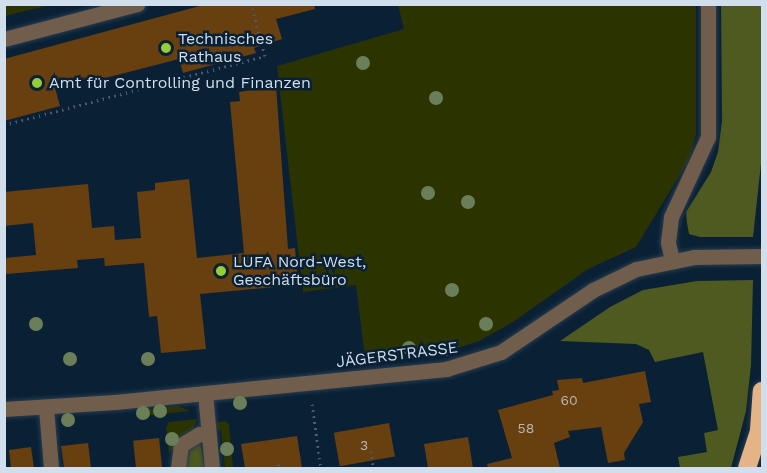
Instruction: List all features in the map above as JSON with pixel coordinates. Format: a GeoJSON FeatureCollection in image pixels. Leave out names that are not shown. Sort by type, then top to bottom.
{"type":"FeatureCollection","features":[{"type":"Feature","properties":{"kind":"highway"},"geometry":{"type":"LineString","coordinates":[[747,468],[759,430],[762,391]]}},
{"type":"Feature","properties":{"kind":"street"},"geometry":{"type":"LineString","coordinates":[[4,39],[137,4]]}},
{"type":"Feature","properties":{"kind":"street"},"geometry":{"type":"LineString","coordinates":[[672,260],[668,242],[671,217],[701,158],[708,137],[708,4]]}},
{"type":"Feature","properties":{"kind":"street","name":"JÄGERSTRASSE"},"geometry":{"type":"LineString","coordinates":[[4,409],[46,408],[205,393],[465,365],[518,343],[612,279],[672,260],[762,256]]}},
{"type":"Feature","properties":{"kind":"street"},"geometry":{"type":"LineString","coordinates":[[205,393],[212,468]]}},
{"type":"Feature","properties":{"kind":"street"},"geometry":{"type":"LineString","coordinates":[[46,408],[51,468]]}},
{"type":"Feature","properties":{"kind":"street"},"geometry":{"type":"LineString","coordinates":[[178,468],[181,445],[199,434],[208,434]]}},
{"type":"Feature","properties":{"kind":"path"},"geometry":{"type":"LineString","coordinates":[[4,124],[265,56],[251,4]]}},
{"type":"Feature","properties":{"kind":"path"},"geometry":{"type":"LineString","coordinates":[[312,404],[321,468]]}},
{"type":"Feature","properties":{"kind":"path"},"geometry":{"type":"LineString","coordinates":[[371,452],[374,468]]}},
{"type":"Feature","properties":{"kind":"green space"},"geometry":{"type":"Polygon","coordinates":[[[5,4],[50,4],[50,5],[5,16],[5,4]]]}},
{"type":"Feature","properties":{"kind":"green space"},"geometry":{"type":"Polygon","coordinates":[[[398,5],[696,5],[696,134],[690,158],[636,247],[588,269],[513,322],[479,341],[457,348],[365,358],[356,285],[303,292],[277,66],[404,29],[398,5]]]}},
{"type":"Feature","properties":{"kind":"green space"},"geometry":{"type":"Polygon","coordinates":[[[721,5],[762,5],[762,154],[753,237],[700,237],[689,234],[687,223],[686,212],[711,172],[718,152],[722,121],[721,5]]]}},
{"type":"Feature","properties":{"kind":"green space"},"geometry":{"type":"Polygon","coordinates":[[[753,280],[751,365],[746,411],[731,468],[680,468],[678,457],[707,452],[704,433],[718,430],[703,352],[655,362],[649,350],[636,344],[560,341],[610,307],[643,290],[697,281],[753,280]]]}},
{"type":"Feature","properties":{"kind":"green space"},"geometry":{"type":"Polygon","coordinates":[[[178,406],[190,411],[135,417],[140,410],[178,406]]]}},
{"type":"Feature","properties":{"kind":"green space"},"geometry":{"type":"Polygon","coordinates":[[[197,419],[193,430],[169,453],[166,428],[169,422],[197,419]]]}},
{"type":"Feature","properties":{"kind":"green space"},"geometry":{"type":"Polygon","coordinates":[[[225,421],[229,424],[233,468],[225,468],[221,431],[216,428],[216,423],[225,421]]]}},
{"type":"Feature","properties":{"kind":"green space"},"geometry":{"type":"Polygon","coordinates":[[[200,441],[205,468],[185,468],[185,448],[200,441]]]}},
{"type":"Feature","properties":{"kind":"building"},"geometry":{"type":"Polygon","coordinates":[[[207,4],[314,4],[315,9],[276,19],[282,39],[254,48],[256,53],[183,73],[179,59],[86,83],[85,79],[55,88],[60,106],[4,121],[4,59],[207,4]]]}},
{"type":"Feature","properties":{"kind":"building"},"geometry":{"type":"Polygon","coordinates":[[[276,86],[288,249],[295,248],[298,285],[200,294],[206,349],[161,353],[157,316],[149,317],[144,263],[105,266],[104,258],[77,260],[78,268],[6,274],[4,258],[36,255],[33,223],[4,226],[4,192],[88,184],[92,228],[114,226],[115,240],[141,238],[137,192],[155,190],[155,183],[189,179],[197,258],[244,253],[230,102],[240,101],[239,92],[276,86]]]}},
{"type":"Feature","properties":{"kind":"building"},"geometry":{"type":"Polygon","coordinates":[[[645,371],[651,402],[639,404],[643,422],[624,453],[625,460],[608,463],[601,427],[568,431],[570,437],[554,443],[560,468],[488,468],[487,464],[512,458],[498,410],[553,395],[552,391],[559,390],[557,380],[582,378],[583,383],[645,371]]]}},
{"type":"Feature","properties":{"kind":"building"},"geometry":{"type":"Polygon","coordinates":[[[389,423],[395,456],[340,466],[334,433],[389,423]]]}},
{"type":"Feature","properties":{"kind":"building"},"geometry":{"type":"Polygon","coordinates":[[[297,436],[302,468],[245,468],[241,444],[297,436]]]}},
{"type":"Feature","properties":{"kind":"building"},"geometry":{"type":"Polygon","coordinates":[[[468,437],[473,468],[428,468],[424,444],[468,437]]]}},
{"type":"Feature","properties":{"kind":"building"},"geometry":{"type":"Polygon","coordinates":[[[159,438],[162,468],[136,468],[133,441],[159,438]]]}},
{"type":"Feature","properties":{"kind":"building"},"geometry":{"type":"Polygon","coordinates":[[[88,443],[91,468],[64,468],[61,446],[88,443]]]}},
{"type":"Feature","properties":{"kind":"building"},"geometry":{"type":"Polygon","coordinates":[[[31,447],[34,468],[11,468],[9,450],[31,447]]]}},
{"type":"Feature","properties":{"kind":"place","name":"Technisches Rathaus"},"geometry":{"type":"Point","coordinates":[166,48]}},
{"type":"Feature","properties":{"kind":"place","name":"Amt für Controlling und Finanzen"},"geometry":{"type":"Point","coordinates":[37,83]}},
{"type":"Feature","properties":{"kind":"place","name":"LUFA Nord-West, Geschäftsbüro"},"geometry":{"type":"Point","coordinates":[221,271]}}]}
